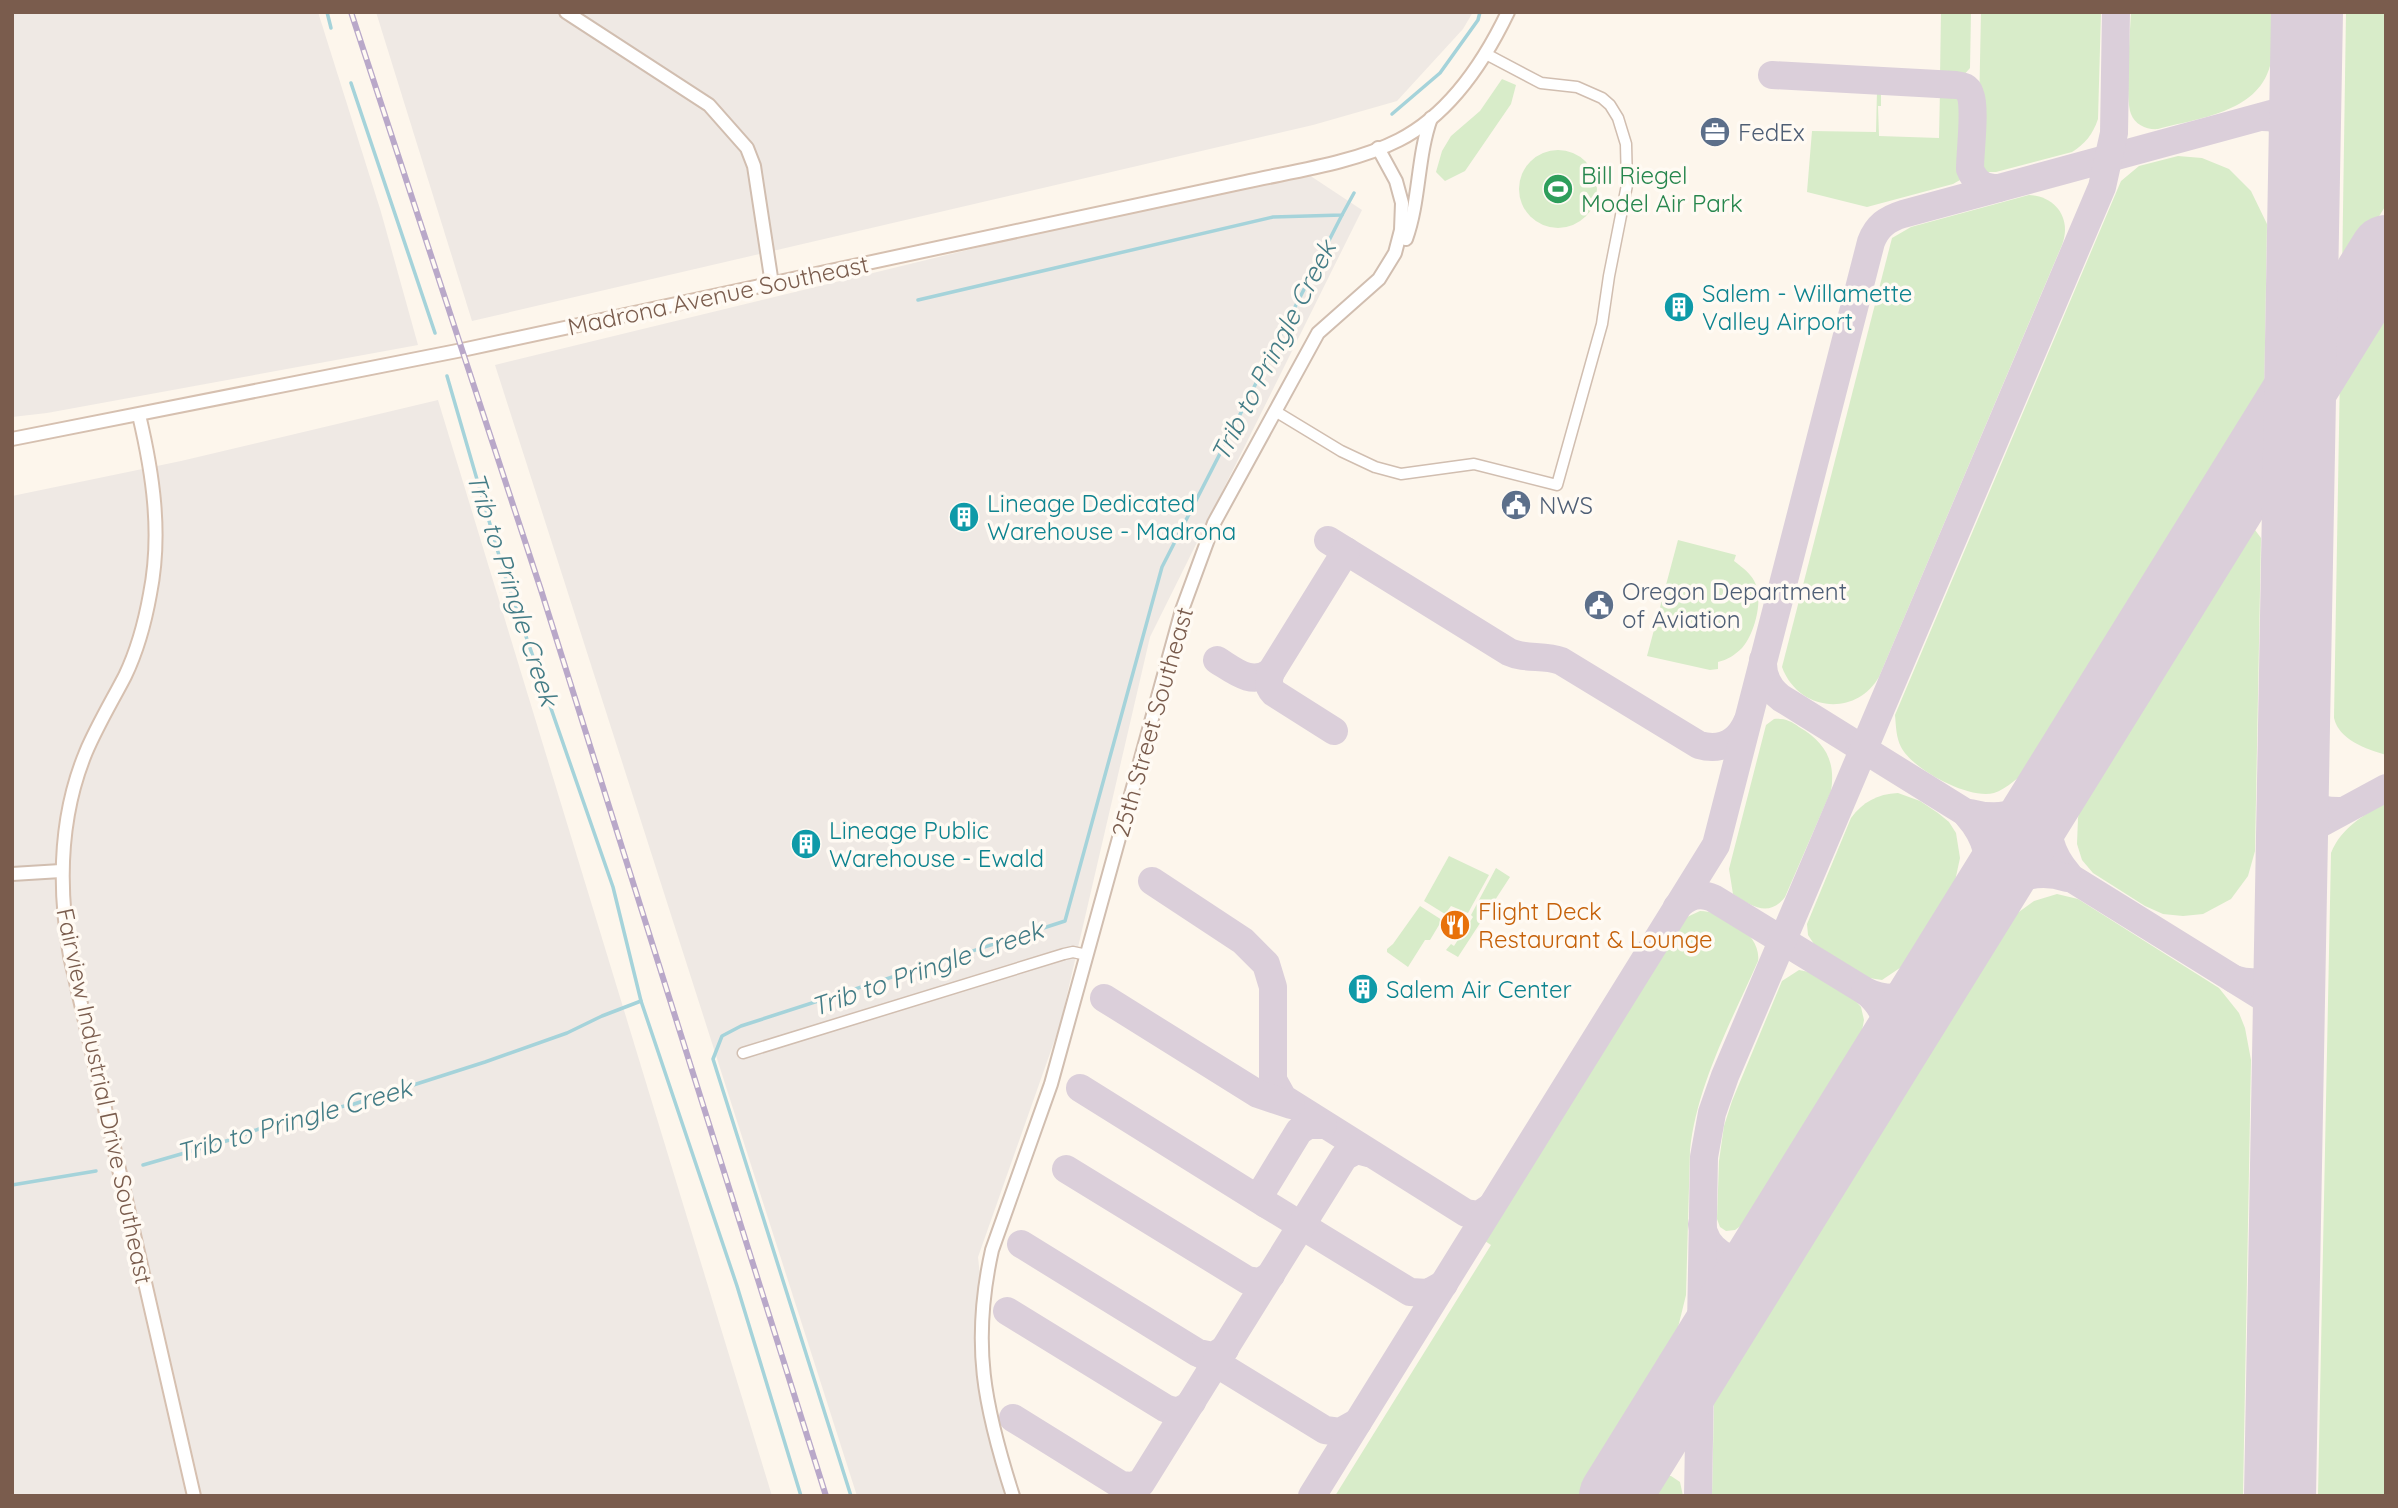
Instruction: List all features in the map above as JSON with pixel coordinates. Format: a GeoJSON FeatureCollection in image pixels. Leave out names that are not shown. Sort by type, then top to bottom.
{"type":"FeatureCollection","features":[{"type":"Feature","properties":{"kind":"main road"},"geometry":{"type":"LineString","coordinates":[[566,12],[709,105],[747,148],[754,166],[772,284]]}},
{"type":"Feature","properties":{"kind":"main road"},"geometry":{"type":"LineString","coordinates":[[1395,253],[1403,246],[1409,233],[1425,134],[1431,118],[1461,89],[1486,54],[1508,12]]}},
{"type":"Feature","properties":{"kind":"main road","name":"Madrona Avenue Southeast"},"geometry":{"type":"LineString","coordinates":[[12,439],[462,350],[1245,182],[1378,148],[1417,129],[1431,118]]}},
{"type":"Feature","properties":{"kind":"main road","name":"25th Street Southeast"},"geometry":{"type":"LineString","coordinates":[[1013,1496],[988,1409],[982,1346],[985,1285],[992,1250],[1040,1119],[1150,733],[1182,610],[1204,549],[1226,500],[1318,332],[1379,279],[1395,253],[1401,230],[1402,203],[1396,181],[1378,148]]}},
{"type":"Feature","properties":{"kind":"main road","name":"Fairview Industrial Drive Southeast"},"geometry":{"type":"LineString","coordinates":[[139,415],[153,483],[156,518],[156,552],[150,594],[126,673],[82,763],[70,807],[61,871],[70,956],[194,1496]]}},
{"type":"Feature","properties":{"kind":"main road"},"geometry":{"type":"LineString","coordinates":[[12,874],[61,871]]}},
{"type":"Feature","properties":{"kind":"street"},"geometry":{"type":"LineString","coordinates":[[1275,411],[1341,451],[1375,467],[1401,474],[1474,464],[1557,485],[1602,324],[1627,185],[1626,144],[1618,118],[1602,98],[1577,87],[1541,83],[1486,54]]}},
{"type":"Feature","properties":{"kind":"street"},"geometry":{"type":"LineString","coordinates":[[743,1053],[1064,954],[1073,952],[1087,955]]}},
{"type":"Feature","properties":{"kind":"shaded area"},"geometry":{"type":"Polygon","coordinates":[[[12,12],[318,12],[381,212],[418,345],[47,413],[12,417],[12,12]]]}},
{"type":"Feature","properties":{"kind":"shaded area"},"geometry":{"type":"Polygon","coordinates":[[[376,12],[1473,12],[1463,29],[1397,101],[1313,125],[472,321],[376,12]]]}},
{"type":"Feature","properties":{"kind":"shaded area"},"geometry":{"type":"Polygon","coordinates":[[[1300,169],[1362,210],[1150,637],[1060,1025],[978,1257],[1004,1496],[857,1496],[495,365],[1300,169]]]}},
{"type":"Feature","properties":{"kind":"shaded area"},"geometry":{"type":"Polygon","coordinates":[[[438,400],[772,1496],[12,1496],[12,496],[181,461],[438,400]]]}},
{"type":"Feature","properties":{"kind":"green space"},"geometry":{"type":"Polygon","coordinates":[[[1941,12],[1971,12],[1970,68],[1962,77],[1940,76],[1941,12]]]}},
{"type":"Feature","properties":{"kind":"green space"},"geometry":{"type":"Polygon","coordinates":[[[1981,12],[2101,12],[2098,119],[2091,134],[2077,149],[1996,172],[1980,169],[1981,12]]]}},
{"type":"Feature","properties":{"kind":"green space"},"geometry":{"type":"Polygon","coordinates":[[[2131,12],[2272,12],[2271,60],[2263,82],[2239,104],[2208,117],[2158,129],[2142,126],[2133,118],[2129,106],[2131,12]]]}},
{"type":"Feature","properties":{"kind":"green space"},"geometry":{"type":"Polygon","coordinates":[[[2346,12],[2386,12],[2386,205],[2342,277],[2346,12]]]}},
{"type":"Feature","properties":{"kind":"green space"},"geometry":{"type":"Polygon","coordinates":[[[1502,79],[1516,85],[1511,104],[1465,171],[1445,181],[1436,172],[1442,151],[1451,136],[1480,111],[1502,79]]]}},
{"type":"Feature","properties":{"kind":"green space"},"geometry":{"type":"Polygon","coordinates":[[[1877,91],[1881,91],[1881,106],[1878,106],[1879,136],[1939,138],[1940,91],[1960,95],[1963,101],[1963,165],[1960,180],[1867,207],[1807,192],[1812,131],[1876,132],[1877,91]]]}},
{"type":"Feature","properties":{"kind":"green space","name":"Bill Riegel Model Air Park"},"geometry":{"type":"Polygon","coordinates":[[[1558,150],[1573,153],[1590,167],[1597,189],[1594,204],[1580,221],[1558,228],[1543,225],[1526,211],[1519,189],[1522,174],[1536,157],[1558,150]]]}},
{"type":"Feature","properties":{"kind":"green space"},"geometry":{"type":"Polygon","coordinates":[[[2178,156],[2202,158],[2229,169],[2251,191],[2267,224],[2264,402],[2043,758],[1994,793],[1970,792],[1942,781],[1907,756],[1898,739],[1895,715],[2121,181],[2139,166],[2178,156]]]}},
{"type":"Feature","properties":{"kind":"green space"},"geometry":{"type":"Polygon","coordinates":[[[2029,195],[2047,200],[2059,211],[2065,226],[2062,245],[1879,677],[1869,690],[1856,699],[1828,704],[1813,700],[1790,682],[1782,667],[1892,238],[1911,227],[2029,195]]]}},
{"type":"Feature","properties":{"kind":"green space"},"geometry":{"type":"Polygon","coordinates":[[[2386,298],[2386,755],[2347,738],[2334,718],[2340,371],[2386,298]]]}},
{"type":"Feature","properties":{"kind":"green space"},"geometry":{"type":"Polygon","coordinates":[[[2247,529],[2255,530],[2261,538],[2255,851],[2248,876],[2231,899],[2203,914],[2163,914],[2145,906],[2093,873],[2082,860],[2077,844],[2078,818],[2085,783],[2241,532],[2247,529]]]}},
{"type":"Feature","properties":{"kind":"green space"},"geometry":{"type":"Polygon","coordinates":[[[1678,540],[1736,555],[1734,561],[1750,574],[1756,585],[1758,609],[1750,635],[1737,653],[1718,662],[1718,669],[1710,670],[1647,656],[1678,540]]]}},
{"type":"Feature","properties":{"kind":"green space"},"geometry":{"type":"Polygon","coordinates":[[[1774,719],[1790,722],[1816,739],[1827,753],[1832,780],[1831,791],[1785,897],[1773,907],[1760,908],[1733,894],[1729,869],[1766,725],[1774,719]]]}},
{"type":"Feature","properties":{"kind":"green space"},"geometry":{"type":"Polygon","coordinates":[[[1898,793],[1920,801],[1949,822],[1956,833],[1960,858],[1949,909],[1922,953],[1882,980],[1869,978],[1814,944],[1808,935],[1807,924],[1851,818],[1860,807],[1871,800],[1898,793]]]}},
{"type":"Feature","properties":{"kind":"green space"},"geometry":{"type":"Polygon","coordinates":[[[2386,802],[2386,1496],[2318,1496],[2331,853],[2347,829],[2386,802]]]}},
{"type":"Feature","properties":{"kind":"green space"},"geometry":{"type":"Polygon","coordinates":[[[1449,856],[1489,875],[1468,913],[1451,906],[1445,914],[1424,901],[1449,856]]]}},
{"type":"Feature","properties":{"kind":"green space"},"geometry":{"type":"Polygon","coordinates":[[[1496,868],[1510,877],[1458,957],[1446,950],[1451,944],[1454,946],[1473,917],[1471,915],[1496,868]]]}},
{"type":"Feature","properties":{"kind":"green space"},"geometry":{"type":"Polygon","coordinates":[[[2057,894],[2078,899],[2219,988],[2239,1013],[2245,1028],[2251,1060],[2243,1496],[1712,1496],[1714,1403],[1723,1369],[1994,930],[2034,901],[2057,894]]]}},
{"type":"Feature","properties":{"kind":"green space"},"geometry":{"type":"Polygon","coordinates":[[[1420,906],[1442,920],[1408,967],[1387,952],[1387,949],[1420,906]]]}},
{"type":"Feature","properties":{"kind":"green space"},"geometry":{"type":"Polygon","coordinates":[[[1700,911],[1719,915],[1739,926],[1754,942],[1758,961],[1717,1053],[1694,1125],[1690,1150],[1686,1295],[1670,1360],[1586,1496],[1335,1496],[1491,1245],[1485,1241],[1681,926],[1687,917],[1700,911]]]}},
{"type":"Feature","properties":{"kind":"green space"},"geometry":{"type":"Polygon","coordinates":[[[1799,970],[1814,973],[1853,998],[1861,1007],[1864,1020],[1857,1058],[1763,1210],[1735,1230],[1726,1231],[1720,1227],[1717,1219],[1719,1161],[1724,1126],[1782,981],[1799,970]]]}},
{"type":"Feature","properties":{"kind":"green space"},"geometry":{"type":"Polygon","coordinates":[[[1662,1476],[1671,1476],[1680,1482],[1683,1496],[1644,1496],[1653,1482],[1662,1476]]]}},
{"type":"Feature","properties":{"kind":"waterway","name":"Trib to Pringle Creek"},"geometry":{"type":"LineString","coordinates":[[327,12],[331,28]]}},
{"type":"Feature","properties":{"kind":"waterway","name":"Trib to Pringle Creek"},"geometry":{"type":"LineString","coordinates":[[1392,114],[1440,73],[1478,20],[1480,12]]}},
{"type":"Feature","properties":{"kind":"waterway","name":"Trib to Pringle Creek"},"geometry":{"type":"LineString","coordinates":[[351,83],[435,333]]}},
{"type":"Feature","properties":{"kind":"waterway","name":"Trib to Pringle Creek"},"geometry":{"type":"LineString","coordinates":[[918,300],[1273,217],[1342,215],[1354,193]]}},
{"type":"Feature","properties":{"kind":"waterway","name":"Trib to Pringle Creek"},"geometry":{"type":"LineString","coordinates":[[851,1496],[713,1059],[722,1036],[741,1026],[1065,921],[1162,567],[1342,215]]}},
{"type":"Feature","properties":{"kind":"waterway","name":"Trib to Pringle Creek"},"geometry":{"type":"LineString","coordinates":[[447,376],[505,576],[613,887],[641,1001],[737,1286],[801,1496]]}},
{"type":"Feature","properties":{"kind":"waterway","name":"Trib to Pringle Creek"},"geometry":{"type":"LineString","coordinates":[[143,1165],[233,1139],[284,1119],[354,1104],[485,1062],[567,1033],[641,1001]]}},
{"type":"Feature","properties":{"kind":"waterway","name":"Trib to Pringle Creek"},"geometry":{"type":"LineString","coordinates":[[12,1185],[96,1171]]}},
{"type":"Feature","properties":{"kind":"taxiway"},"geometry":{"type":"LineString","coordinates":[[1698,1496],[1704,1157],[1712,1113],[1725,1076],[2102,187],[2114,133],[2116,12]]}},
{"type":"Feature","properties":{"kind":"taxiway"},"geometry":{"type":"LineString","coordinates":[[1312,1496],[1716,845],[1871,242],[1876,232],[1887,221],[1903,214],[2282,111],[2299,97],[2306,70]]}},
{"type":"Feature","properties":{"kind":"taxiway"},"geometry":{"type":"LineString","coordinates":[[1772,75],[1965,87],[1970,94],[1973,109],[1970,169],[1980,183],[1998,188]]}},
{"type":"Feature","properties":{"kind":"taxiway"},"geometry":{"type":"LineString","coordinates":[[2262,117],[2279,120],[2290,127],[2299,138],[2305,153]]}},
{"type":"Feature","properties":{"kind":"taxiway"},"geometry":{"type":"LineString","coordinates":[[1328,540],[1509,652],[1561,661],[1699,745],[1714,747],[1728,744],[1739,735],[1747,722]]}},
{"type":"Feature","properties":{"kind":"taxiway"},"geometry":{"type":"LineString","coordinates":[[1334,731],[1274,693],[1269,681],[1271,672],[1346,551]]}},
{"type":"Feature","properties":{"kind":"taxiway"},"geometry":{"type":"LineString","coordinates":[[1217,660],[1250,677],[1257,678],[1271,672]]}},
{"type":"Feature","properties":{"kind":"taxiway"},"geometry":{"type":"LineString","coordinates":[[1763,660],[1767,681],[1781,698],[2271,1002],[2284,1023],[2289,1047]]}},
{"type":"Feature","properties":{"kind":"taxiway"},"geometry":{"type":"LineString","coordinates":[[2294,768],[2299,788],[2308,802],[2321,809],[2342,811]]}},
{"type":"Feature","properties":{"kind":"taxiway"},"geometry":{"type":"LineString","coordinates":[[2057,782],[2048,813],[2048,832],[2057,859],[2068,874]]}},
{"type":"Feature","properties":{"kind":"taxiway"},"geometry":{"type":"LineString","coordinates":[[1970,813],[1989,816],[2016,813],[2041,799],[2057,782]]}},
{"type":"Feature","properties":{"kind":"taxiway"},"geometry":{"type":"LineString","coordinates":[[2292,862],[2299,843],[2314,827],[2386,788]]}},
{"type":"Feature","properties":{"kind":"taxiway"},"geometry":{"type":"LineString","coordinates":[[1968,816],[1980,832],[1989,860],[1986,890],[1974,916]]}},
{"type":"Feature","properties":{"kind":"taxiway"},"geometry":{"type":"LineString","coordinates":[[1981,909],[1998,890],[2019,878],[2042,874],[2067,878]]}},
{"type":"Feature","properties":{"kind":"taxiway"},"geometry":{"type":"LineString","coordinates":[[1152,881],[1243,941],[1266,964],[1273,987],[1273,1080],[1283,1098],[1466,1213],[1479,1215],[1491,1207]]}},
{"type":"Feature","properties":{"kind":"taxiway"},"geometry":{"type":"LineString","coordinates":[[1677,907],[1694,896],[1713,898],[1865,991],[1879,996],[1894,998],[1909,995],[1925,986],[1939,973]]}},
{"type":"Feature","properties":{"kind":"taxiway"},"geometry":{"type":"LineString","coordinates":[[2234,979],[2255,982],[2271,977],[2282,965],[2291,945]]}},
{"type":"Feature","properties":{"kind":"taxiway"},"geometry":{"type":"LineString","coordinates":[[1865,991],[1881,1009],[1889,1031],[1888,1048],[1879,1069]]}},
{"type":"Feature","properties":{"kind":"taxiway"},"geometry":{"type":"LineString","coordinates":[[1104,998],[1258,1094],[1291,1105]]}},
{"type":"Feature","properties":{"kind":"taxiway"},"geometry":{"type":"LineString","coordinates":[[1080,1088],[1266,1204]]}},
{"type":"Feature","properties":{"kind":"taxiway"},"geometry":{"type":"LineString","coordinates":[[1323,1125],[1308,1125],[1299,1131],[1263,1190],[1266,1204],[1410,1292],[1428,1293],[1444,1284]]}},
{"type":"Feature","properties":{"kind":"taxiway"},"geometry":{"type":"LineString","coordinates":[[1013,1418],[1121,1485],[1141,1483],[1344,1157],[1357,1150],[1368,1153]]}},
{"type":"Feature","properties":{"kind":"taxiway"},"geometry":{"type":"LineString","coordinates":[[1066,1169],[1247,1280],[1260,1282],[1271,1275]]}},
{"type":"Feature","properties":{"kind":"taxiway"},"geometry":{"type":"LineString","coordinates":[[1702,1224],[1704,1233],[1714,1248],[1721,1254],[1737,1259],[1758,1253],[1776,1236]]}},
{"type":"Feature","properties":{"kind":"taxiway"},"geometry":{"type":"LineString","coordinates":[[1021,1244],[1198,1353],[1213,1356],[1225,1349]]}},
{"type":"Feature","properties":{"kind":"taxiway"},"geometry":{"type":"LineString","coordinates":[[1007,1311],[1165,1408],[1180,1410],[1192,1402]]}},
{"type":"Feature","properties":{"kind":"taxiway"},"geometry":{"type":"LineString","coordinates":[[1201,1354],[1325,1430],[1340,1432],[1358,1422]]}},
{"type":"Feature","properties":{"kind":"runway"},"geometry":{"type":"LineString","coordinates":[[2280,1496],[2307,12]]}},
{"type":"Feature","properties":{"kind":"runway"},"geometry":{"type":"LineString","coordinates":[[1615,1496],[2386,251]]}},
{"type":"Feature","properties":{"kind":"railway"},"geometry":{"type":"LineString","coordinates":[[351,12],[541,590],[826,1496]]}},
{"type":"Feature","properties":{"kind":"place","name":"FedEx"},"geometry":{"type":"Point","coordinates":[1715,132]}},
{"type":"Feature","properties":{"kind":"place","name":"Bill Riegel Model Air Park"},"geometry":{"type":"Point","coordinates":[1558,189]}},
{"type":"Feature","properties":{"kind":"place","name":"Salem - Willamette Valley Airport"},"geometry":{"type":"Point","coordinates":[1679,307]}},
{"type":"Feature","properties":{"kind":"place","name":"NWS"},"geometry":{"type":"Point","coordinates":[1516,505]}},
{"type":"Feature","properties":{"kind":"place","name":"Lineage Dedicated Warehouse - Madrona"},"geometry":{"type":"Point","coordinates":[964,517]}},
{"type":"Feature","properties":{"kind":"place","name":"Oregon Department of Aviation"},"geometry":{"type":"Point","coordinates":[1599,605]}},
{"type":"Feature","properties":{"kind":"place","name":"Lineage Public Warehouse - Ewald"},"geometry":{"type":"Point","coordinates":[806,844]}},
{"type":"Feature","properties":{"kind":"place","name":"Flight Deck Restaurant & Lounge"},"geometry":{"type":"Point","coordinates":[1455,925]}},
{"type":"Feature","properties":{"kind":"place","name":"Salem Air Center"},"geometry":{"type":"Point","coordinates":[1363,989]}}]}
